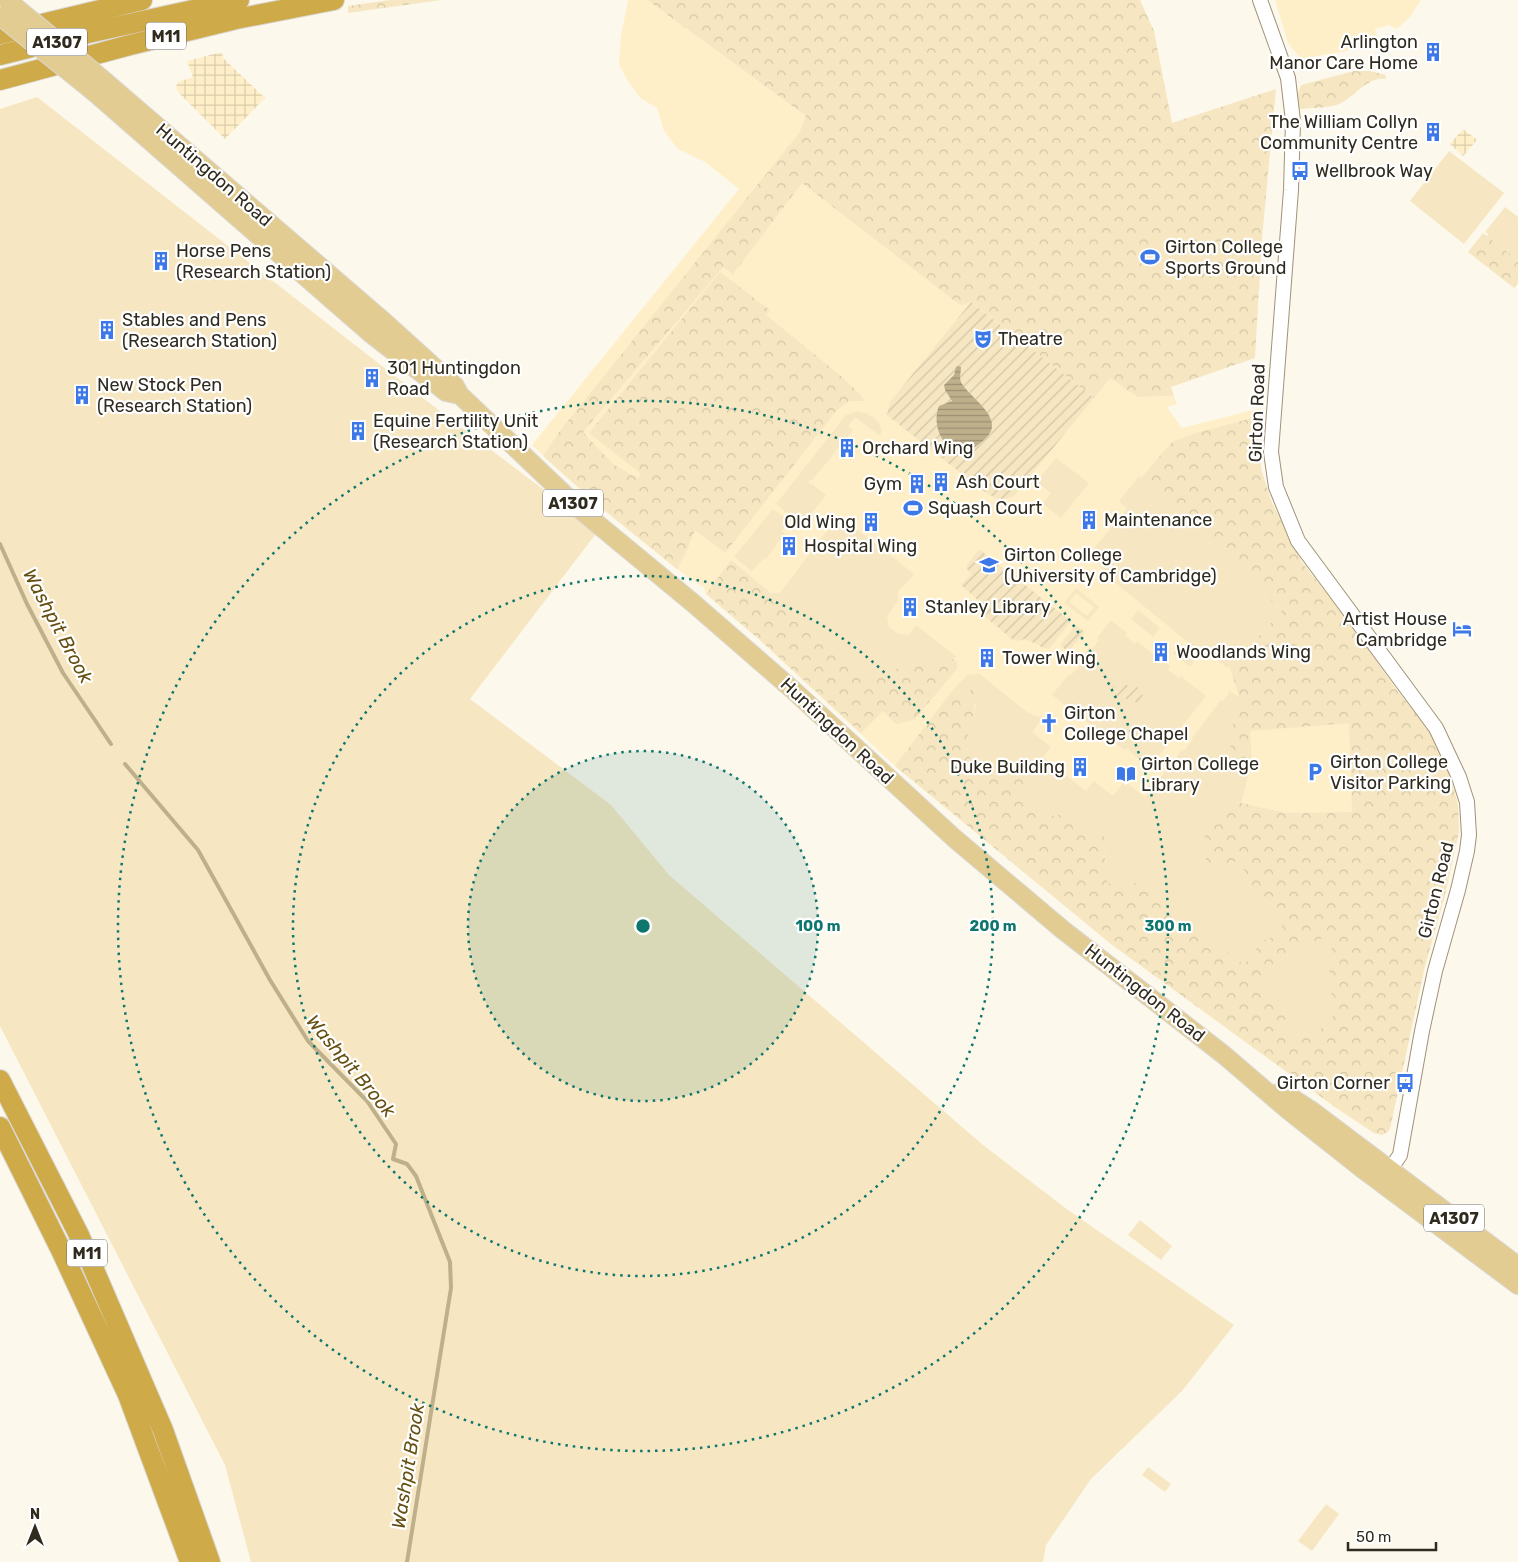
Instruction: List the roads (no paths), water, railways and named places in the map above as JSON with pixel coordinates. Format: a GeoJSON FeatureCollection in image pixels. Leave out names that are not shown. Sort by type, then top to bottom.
{"type":"FeatureCollection","features":[{"type":"Feature","properties":{"kind":"highway"},"geometry":{"type":"LineString","coordinates":[[0,34],[142,0]]}},
{"type":"Feature","properties":{"kind":"highway"},"geometry":{"type":"LineString","coordinates":[[0,55],[88,33],[239,0]]}},
{"type":"Feature","properties":{"kind":"highway","name":"M11"},"geometry":{"type":"LineString","coordinates":[[0,80],[236,19],[334,0]]}},
{"type":"Feature","properties":{"kind":"highway"},"geometry":{"type":"LineString","coordinates":[[0,68],[55,51],[88,33]]}},
{"type":"Feature","properties":{"kind":"highway","name":"M11"},"geometry":{"type":"LineString","coordinates":[[0,1080],[87,1253],[163,1430],[210,1562]]}},
{"type":"Feature","properties":{"kind":"highway","name":"M11"},"geometry":{"type":"LineString","coordinates":[[0,1127],[62,1250],[128,1395],[190,1562]]}},
{"type":"Feature","properties":{"kind":"main road","name":"Huntingdon Road"},"geometry":{"type":"LineString","coordinates":[[7,0],[100,88],[376,326],[446,392],[460,395],[583,512],[693,603],[793,690],[954,838],[1063,930],[1224,1055],[1312,1111],[1386,1176],[1518,1285]]}},
{"type":"Feature","properties":{"kind":"main road","name":"Huntingdon Road"},"geometry":{"type":"LineString","coordinates":[[0,16],[100,88]]}},
{"type":"Feature","properties":{"kind":"main road","name":"Huntingdon Road"},"geometry":{"type":"LineString","coordinates":[[1386,1176],[1518,1266]]}},
{"type":"Feature","properties":{"kind":"street","name":"Girton Road"},"geometry":{"type":"LineString","coordinates":[[1260,0],[1288,78],[1292,121],[1291,190],[1271,452],[1276,486],[1298,541],[1436,728],[1460,777],[1467,802],[1469,835],[1458,890],[1432,988],[1400,1155],[1386,1176]]}},
{"type":"Feature","properties":{"kind":"waterway","name":"Washpit Brook"},"geometry":{"type":"LineString","coordinates":[[0,544],[27,604],[63,673],[111,744]]}},
{"type":"Feature","properties":{"kind":"waterway","name":"Washpit Brook"},"geometry":{"type":"LineString","coordinates":[[125,764],[198,850],[270,980],[308,1041],[367,1101],[396,1144],[393,1159],[407,1164],[416,1176],[450,1262],[451,1288],[407,1562]]}},
{"type":"Feature","properties":{"kind":"place","name":"Arlington Manor Care Home"},"geometry":{"type":"Point","coordinates":[1433,52]}},
{"type":"Feature","properties":{"kind":"place","name":"The William Collyn Community Centre"},"geometry":{"type":"Point","coordinates":[1433,132]}},
{"type":"Feature","properties":{"kind":"place","name":"Wellbrook Way"},"geometry":{"type":"Point","coordinates":[1300,171]}},
{"type":"Feature","properties":{"kind":"place","name":"Girton College Sports Ground"},"geometry":{"type":"Point","coordinates":[1150,257]}},
{"type":"Feature","properties":{"kind":"place","name":"Horse Pens (Research Station)"},"geometry":{"type":"Point","coordinates":[161,261]}},
{"type":"Feature","properties":{"kind":"place","name":"Stables and Pens (Research Station)"},"geometry":{"type":"Point","coordinates":[107,330]}},
{"type":"Feature","properties":{"kind":"place","name":"Theatre"},"geometry":{"type":"Point","coordinates":[983,339]}},
{"type":"Feature","properties":{"kind":"place","name":"301 Huntingdon Road"},"geometry":{"type":"Point","coordinates":[372,378]}},
{"type":"Feature","properties":{"kind":"place","name":"New Stock Pen (Research Station)"},"geometry":{"type":"Point","coordinates":[82,395]}},
{"type":"Feature","properties":{"kind":"place","name":"Equine Fertility Unit (Research Station)"},"geometry":{"type":"Point","coordinates":[358,431]}},
{"type":"Feature","properties":{"kind":"place","name":"Orchard Wing"},"geometry":{"type":"Point","coordinates":[847,448]}},
{"type":"Feature","properties":{"kind":"place","name":"Ash Court"},"geometry":{"type":"Point","coordinates":[941,482]}},
{"type":"Feature","properties":{"kind":"place","name":"Gym"},"geometry":{"type":"Point","coordinates":[917,484]}},
{"type":"Feature","properties":{"kind":"place","name":"Squash Court"},"geometry":{"type":"Point","coordinates":[913,508]}},
{"type":"Feature","properties":{"kind":"place","name":"Maintenance"},"geometry":{"type":"Point","coordinates":[1089,520]}},
{"type":"Feature","properties":{"kind":"place","name":"Old Wing"},"geometry":{"type":"Point","coordinates":[871,522]}},
{"type":"Feature","properties":{"kind":"place","name":"Hospital Wing"},"geometry":{"type":"Point","coordinates":[789,546]}},
{"type":"Feature","properties":{"kind":"place","name":"Girton College (University of Cambridge)"},"geometry":{"type":"Point","coordinates":[989,565]}},
{"type":"Feature","properties":{"kind":"place","name":"Stanley Library"},"geometry":{"type":"Point","coordinates":[910,607]}},
{"type":"Feature","properties":{"kind":"place","name":"Artist House Cambridge"},"geometry":{"type":"Point","coordinates":[1462,629]}},
{"type":"Feature","properties":{"kind":"place","name":"Woodlands Wing"},"geometry":{"type":"Point","coordinates":[1161,652]}},
{"type":"Feature","properties":{"kind":"place","name":"Tower Wing"},"geometry":{"type":"Point","coordinates":[987,658]}},
{"type":"Feature","properties":{"kind":"place","name":"Girton College Chapel"},"geometry":{"type":"Point","coordinates":[1049,723]}},
{"type":"Feature","properties":{"kind":"place","name":"Duke Building"},"geometry":{"type":"Point","coordinates":[1080,767]}},
{"type":"Feature","properties":{"kind":"place","name":"Girton College Visitor Parking"},"geometry":{"type":"Point","coordinates":[1315,772]}},
{"type":"Feature","properties":{"kind":"place","name":"Girton College Library"},"geometry":{"type":"Point","coordinates":[1126,774]}},
{"type":"Feature","properties":{"kind":"place","name":"Girton Corner"},"geometry":{"type":"Point","coordinates":[1405,1083]}}]}
